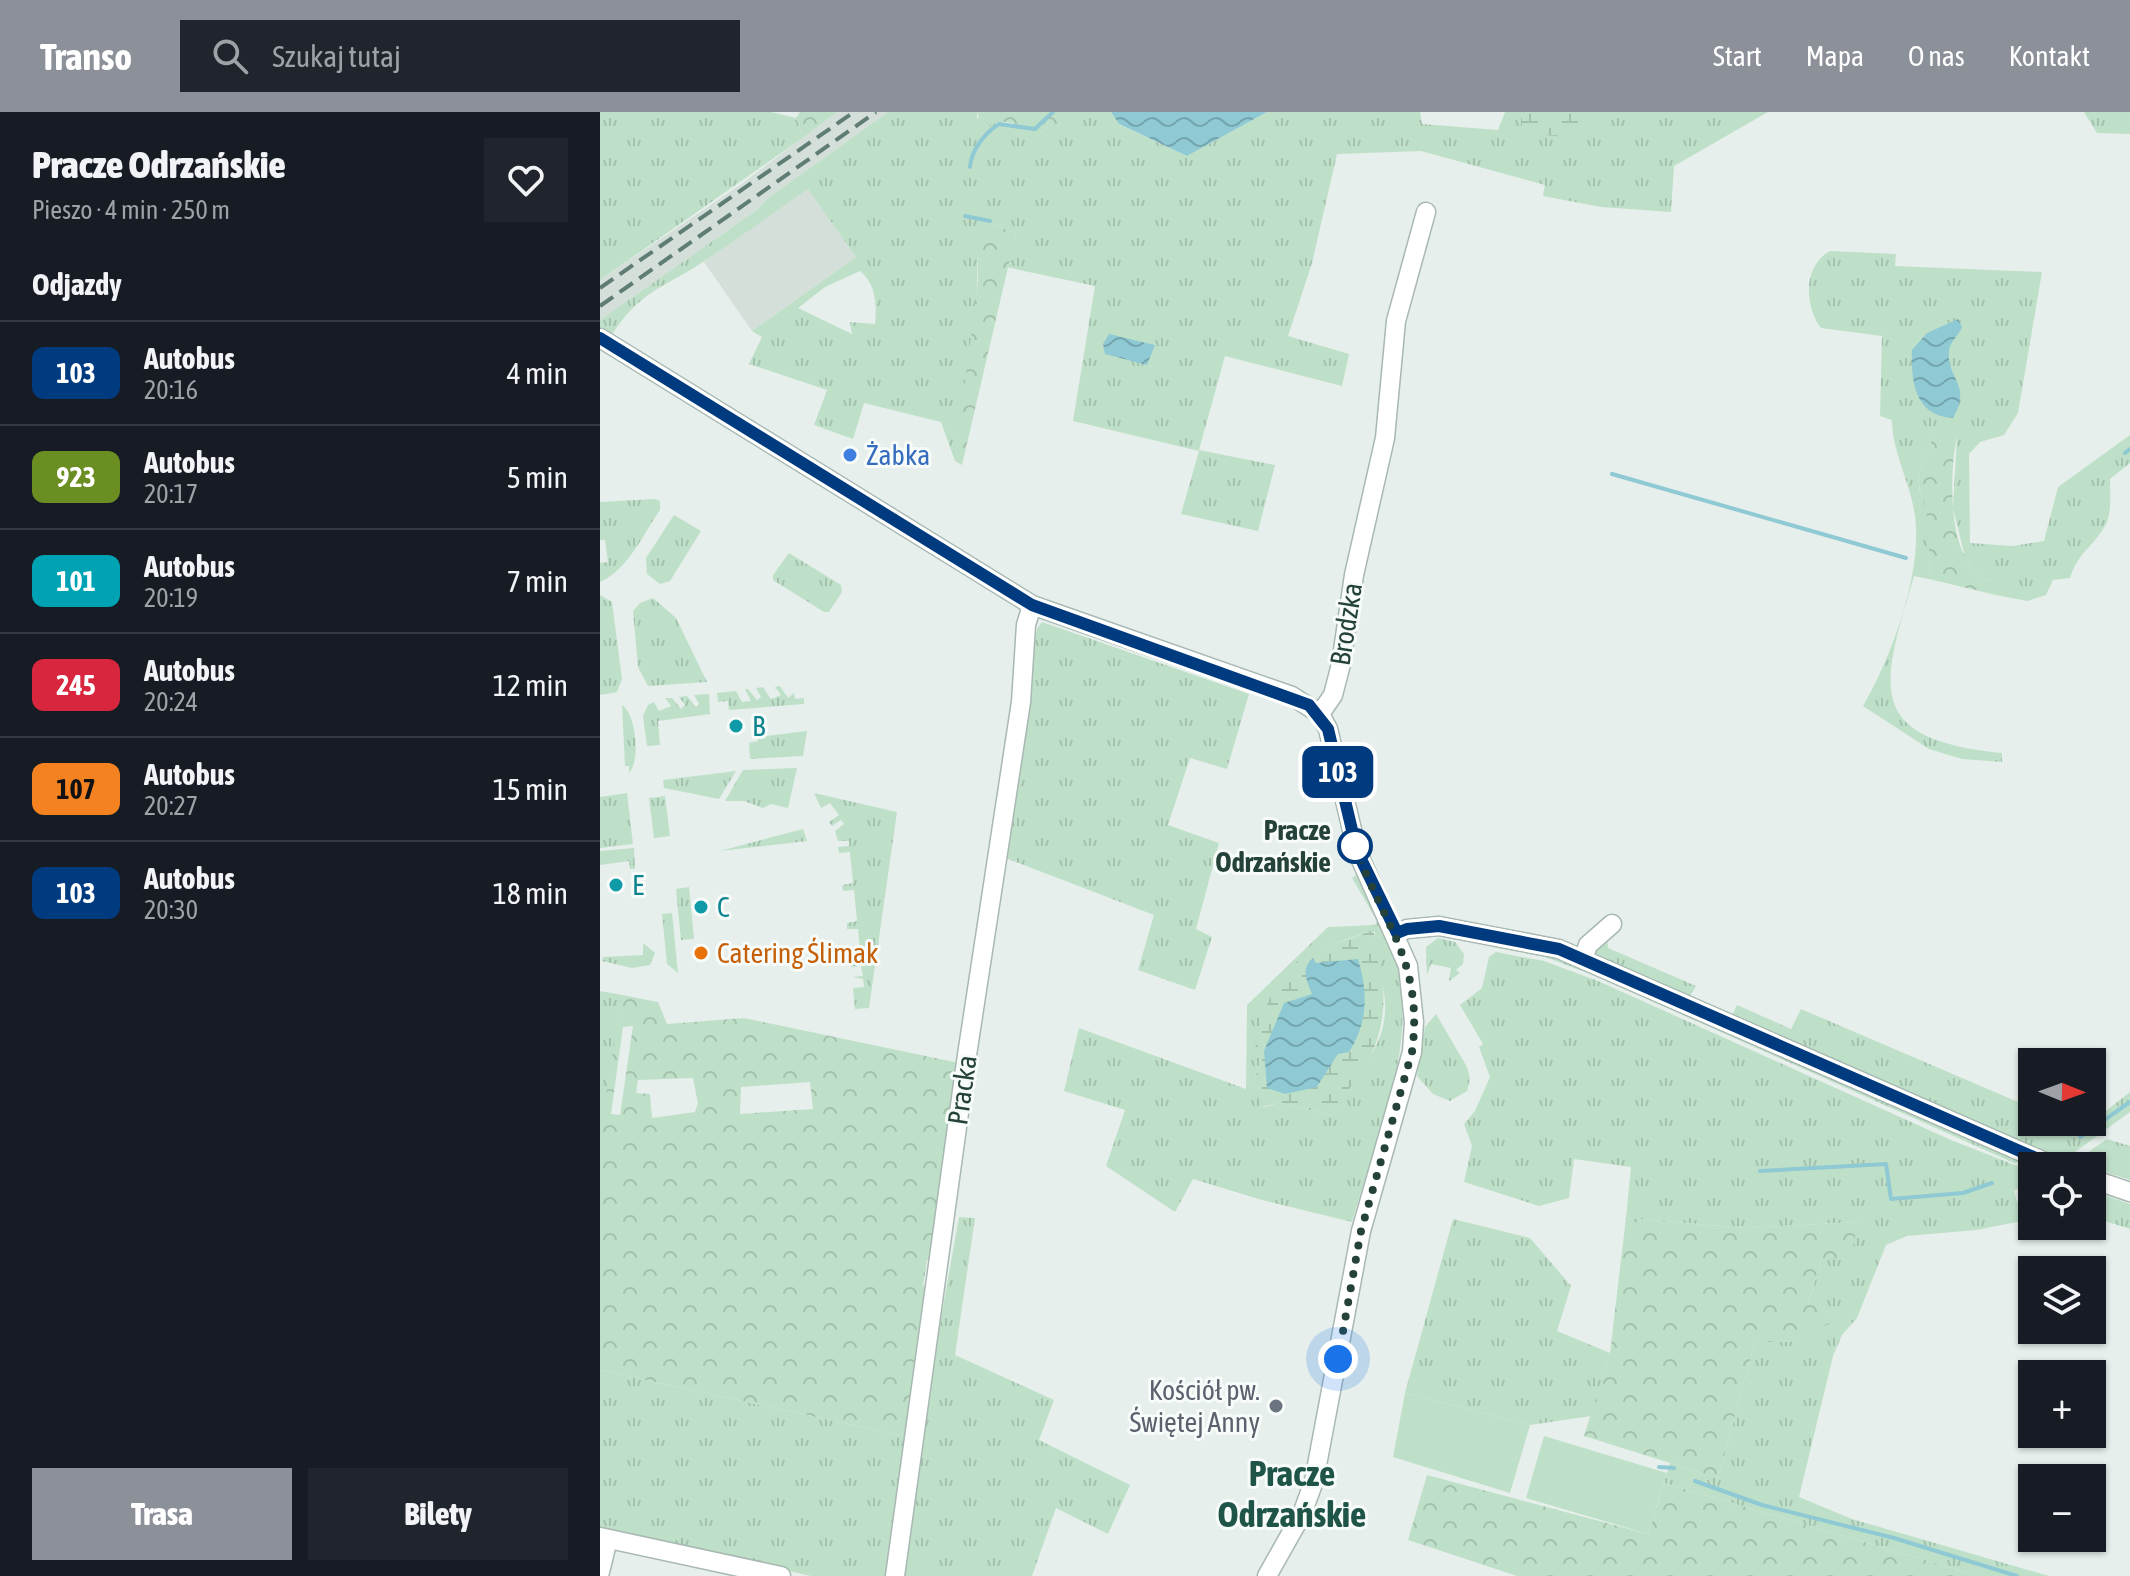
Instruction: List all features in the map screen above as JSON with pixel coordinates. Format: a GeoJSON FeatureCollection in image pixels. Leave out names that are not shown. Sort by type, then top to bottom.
{"type":"FeatureCollection","features":[{"type":"Feature","properties":{"kind":"street","name":"Brodzka"},"geometry":{"type":"LineString","coordinates":[[1320,714],[1333,695],[1341,666],[1358,552],[1385,438],[1396,321],[1426,212]]}},
{"type":"Feature","properties":{"kind":"street"},"geometry":{"type":"LineString","coordinates":[[600,338],[1032,605],[1292,696],[1320,714],[1328,729],[1357,851],[1397,933],[1408,966],[1413,996],[1412,1052],[1361,1231],[1314,1481],[1302,1514],[1267,1576]]}},
{"type":"Feature","properties":{"kind":"street","name":"Pracka"},"geometry":{"type":"LineString","coordinates":[[895,1576],[1026,649],[1026,625],[1032,605]]}},
{"type":"Feature","properties":{"kind":"street"},"geometry":{"type":"LineString","coordinates":[[1583,959],[1588,945],[1612,924]]}},
{"type":"Feature","properties":{"kind":"street"},"geometry":{"type":"LineString","coordinates":[[1397,933],[1439,926],[1519,940],[1583,959],[2022,1152]]}},
{"type":"Feature","properties":{"kind":"street"},"geometry":{"type":"LineString","coordinates":[[2106,1184],[2130,1192]]}},
{"type":"Feature","properties":{"kind":"street"},"geometry":{"type":"LineString","coordinates":[[600,1572],[604,1538],[781,1576]]}},
{"type":"Feature","properties":{"kind":"shaded area"},"geometry":{"type":"Polygon","coordinates":[[[837,112],[888,112],[768,198],[757,210],[600,320],[600,280],[740,185],[837,112]]]}},
{"type":"Feature","properties":{"kind":"shaded area"},"geometry":{"type":"Polygon","coordinates":[[[808,188],[856,257],[752,331],[704,262],[808,188]]]}},
{"type":"Feature","properties":{"kind":"green space"},"geometry":{"type":"Polygon","coordinates":[[[600,112],[771,112],[796,118],[804,137],[600,280],[600,112]]]}},
{"type":"Feature","properties":{"kind":"green space"},"geometry":{"type":"Polygon","coordinates":[[[800,112],[837,112],[804,137],[796,118],[800,112]]]}},
{"type":"Feature","properties":{"kind":"green space"},"geometry":{"type":"Polygon","coordinates":[[[888,112],[977,112],[977,118],[992,123],[1027,125],[1038,134],[1051,125],[1058,129],[1081,112],[1111,112],[1120,125],[1187,156],[1267,112],[1420,112],[1422,124],[1498,130],[1505,112],[1768,112],[1674,166],[1671,212],[1601,207],[1543,196],[1545,185],[1421,151],[1337,154],[1312,263],[1288,336],[1349,354],[1342,386],[1225,356],[1199,450],[1275,465],[1258,531],[1181,514],[1199,451],[1073,421],[1095,286],[1006,267],[1016,233],[993,225],[978,251],[976,317],[955,461],[941,422],[864,403],[853,439],[814,425],[827,390],[749,364],[762,337],[752,331],[856,257],[808,189],[706,260],[643,299],[632,308],[611,336],[600,330],[600,320],[757,210],[768,198],[888,112]],[[860,271],[825,287],[798,308],[852,334],[850,322],[875,324],[874,295],[860,271]]]}},
{"type":"Feature","properties":{"kind":"green space"},"geometry":{"type":"Polygon","coordinates":[[[977,112],[1081,112],[1076,127],[1065,135],[1051,125],[1038,134],[1007,122],[986,127],[981,124],[977,112]]]}},
{"type":"Feature","properties":{"kind":"green space"},"geometry":{"type":"Polygon","coordinates":[[[1522,112],[1598,112],[1576,130],[1554,136],[1522,127],[1522,112]]]}},
{"type":"Feature","properties":{"kind":"green space"},"geometry":{"type":"Polygon","coordinates":[[[2084,112],[2130,112],[2130,134],[2097,133],[2084,112]]]}},
{"type":"Feature","properties":{"kind":"green space"},"geometry":{"type":"Polygon","coordinates":[[[993,225],[1016,233],[962,465],[955,461],[978,280],[978,251],[968,235],[993,225]]]}},
{"type":"Feature","properties":{"kind":"green space"},"geometry":{"type":"Polygon","coordinates":[[[1830,251],[1896,254],[1895,266],[2042,272],[2018,413],[2004,435],[1980,442],[1969,454],[1970,543],[2013,546],[2044,541],[2058,487],[2130,435],[2130,463],[2110,479],[2106,524],[2078,561],[2070,578],[2053,580],[2046,595],[2027,601],[1996,595],[1992,580],[1981,578],[1965,557],[1953,508],[1957,438],[1934,432],[1919,479],[1928,522],[1929,579],[1914,576],[1904,609],[1915,558],[1916,533],[1914,510],[1895,443],[1892,420],[1880,416],[1882,336],[1821,328],[1809,297],[1815,266],[1830,251]]]}},
{"type":"Feature","properties":{"kind":"green space"},"geometry":{"type":"Polygon","coordinates":[[[1934,431],[1957,437],[1952,482],[1956,532],[1966,558],[1981,578],[1992,580],[1997,586],[1996,595],[1929,579],[1927,518],[1919,478],[1934,431]]]}},
{"type":"Feature","properties":{"kind":"green space"},"geometry":{"type":"Polygon","coordinates":[[[660,501],[660,510],[634,550],[619,569],[600,582],[600,563],[608,562],[605,540],[600,540],[600,502],[660,501]]]}},
{"type":"Feature","properties":{"kind":"green space"},"geometry":{"type":"Polygon","coordinates":[[[674,515],[701,531],[670,581],[660,584],[647,574],[646,558],[674,515]]]}},
{"type":"Feature","properties":{"kind":"green space"},"geometry":{"type":"Polygon","coordinates":[[[789,553],[841,585],[842,592],[829,612],[824,612],[773,580],[773,575],[789,553]]]}},
{"type":"Feature","properties":{"kind":"green space"},"geometry":{"type":"Polygon","coordinates":[[[600,595],[612,602],[622,679],[617,692],[600,695],[600,595]]]}},
{"type":"Feature","properties":{"kind":"green space"},"geometry":{"type":"Polygon","coordinates":[[[653,598],[676,618],[707,682],[648,686],[638,667],[633,611],[640,603],[653,598]]]}},
{"type":"Feature","properties":{"kind":"green space"},"geometry":{"type":"Polygon","coordinates":[[[1903,613],[1894,648],[1891,676],[1893,700],[1904,720],[1924,735],[1956,746],[2002,753],[2002,762],[1962,759],[1929,749],[1863,706],[1903,613]]]}},
{"type":"Feature","properties":{"kind":"green space"},"geometry":{"type":"Polygon","coordinates":[[[1042,622],[1249,694],[1227,769],[1190,758],[1168,825],[1219,843],[1196,929],[1212,937],[1195,990],[1138,970],[1154,915],[1003,857],[1037,629],[1042,622]]]}},
{"type":"Feature","properties":{"kind":"green space"},"geometry":{"type":"Polygon","coordinates":[[[780,686],[788,698],[794,693],[795,699],[804,698],[804,704],[729,710],[728,701],[718,702],[717,693],[736,691],[742,702],[751,701],[745,689],[757,700],[761,697],[756,688],[763,687],[771,699],[781,695],[775,687],[780,686]]]}},
{"type":"Feature","properties":{"kind":"green space"},"geometry":{"type":"Polygon","coordinates":[[[709,694],[710,714],[658,721],[660,745],[647,746],[643,716],[648,705],[654,702],[659,711],[671,706],[665,698],[672,698],[681,709],[685,705],[679,697],[687,696],[696,707],[699,704],[694,695],[709,694]]]}},
{"type":"Feature","properties":{"kind":"green space"},"geometry":{"type":"Polygon","coordinates":[[[622,705],[634,727],[635,758],[629,773],[629,766],[625,766],[622,705]]]}},
{"type":"Feature","properties":{"kind":"green space"},"geometry":{"type":"Polygon","coordinates":[[[807,731],[803,756],[750,759],[749,743],[758,741],[758,737],[807,731]]]}},
{"type":"Feature","properties":{"kind":"green space"},"geometry":{"type":"Polygon","coordinates":[[[797,768],[788,808],[771,804],[763,808],[744,801],[725,801],[743,770],[797,768]]]}},
{"type":"Feature","properties":{"kind":"green space"},"geometry":{"type":"Polygon","coordinates":[[[736,771],[719,799],[664,788],[663,780],[736,771]]]}},
{"type":"Feature","properties":{"kind":"green space"},"geometry":{"type":"Polygon","coordinates":[[[627,793],[633,844],[600,848],[600,797],[627,793]]]}},
{"type":"Feature","properties":{"kind":"green space"},"geometry":{"type":"Polygon","coordinates":[[[814,793],[897,812],[869,1008],[855,1009],[853,988],[864,987],[863,979],[852,977],[863,976],[861,966],[851,967],[851,961],[861,960],[858,929],[847,929],[847,923],[857,921],[854,890],[843,891],[842,885],[853,883],[850,852],[839,853],[838,847],[849,846],[849,841],[838,841],[835,831],[844,824],[841,820],[832,826],[829,822],[839,815],[830,803],[821,808],[814,793]]]}},
{"type":"Feature","properties":{"kind":"green space"},"geometry":{"type":"Polygon","coordinates":[[[665,796],[670,836],[654,838],[649,798],[665,796]]]}},
{"type":"Feature","properties":{"kind":"green space"},"geometry":{"type":"Polygon","coordinates":[[[803,829],[807,841],[720,851],[803,829]]]}},
{"type":"Feature","properties":{"kind":"green space"},"geometry":{"type":"Polygon","coordinates":[[[634,848],[635,869],[630,869],[629,861],[600,865],[600,851],[634,848]]]}},
{"type":"Feature","properties":{"kind":"green space"},"geometry":{"type":"Polygon","coordinates":[[[1356,875],[1394,953],[1402,997],[1402,1029],[1391,1095],[1352,1222],[1193,1179],[1175,1212],[1106,1166],[1125,1110],[1064,1091],[1079,1028],[1246,1089],[1247,1005],[1328,927],[1375,925],[1377,921],[1352,878],[1356,875]],[[1375,932],[1323,947],[1261,1057],[1255,1079],[1263,1107],[1280,1103],[1332,1115],[1346,1089],[1371,1055],[1378,1043],[1385,1012],[1375,932]]]}},
{"type":"Feature","properties":{"kind":"green space"},"geometry":{"type":"Polygon","coordinates":[[[689,887],[694,939],[681,940],[676,889],[689,887]]]}},
{"type":"Feature","properties":{"kind":"green space"},"geometry":{"type":"Polygon","coordinates":[[[672,913],[678,973],[667,964],[662,914],[672,913]]]}},
{"type":"Feature","properties":{"kind":"green space"},"geometry":{"type":"Polygon","coordinates":[[[1373,930],[1384,1001],[1379,1034],[1364,1069],[1332,1115],[1280,1103],[1260,1107],[1255,1079],[1261,1057],[1255,1051],[1261,1021],[1274,991],[1283,977],[1306,955],[1373,930]],[[1313,959],[1313,994],[1284,1003],[1317,1087],[1338,1053],[1351,961],[1316,963],[1313,959]]]}},
{"type":"Feature","properties":{"kind":"green space"},"geometry":{"type":"Polygon","coordinates":[[[1607,934],[1608,948],[1696,986],[1690,996],[1593,953],[1607,934]]]}},
{"type":"Feature","properties":{"kind":"green space"},"geometry":{"type":"Polygon","coordinates":[[[1438,938],[1455,942],[1464,954],[1463,964],[1456,970],[1460,973],[1449,981],[1451,968],[1431,964],[1427,975],[1426,947],[1438,938]]]}},
{"type":"Feature","properties":{"kind":"green space"},"geometry":{"type":"Polygon","coordinates":[[[643,943],[655,953],[650,965],[632,968],[602,961],[603,957],[643,955],[643,943]]]}},
{"type":"Feature","properties":{"kind":"green space"},"geometry":{"type":"Polygon","coordinates":[[[1490,944],[1547,953],[2018,1162],[2014,1163],[1598,977],[1545,957],[1490,944]]]}},
{"type":"Feature","properties":{"kind":"green space"},"geometry":{"type":"Polygon","coordinates":[[[1496,952],[1544,961],[1598,981],[1951,1140],[2018,1166],[2018,1188],[2014,1191],[2018,1202],[2018,1222],[1976,1230],[1907,1236],[1886,1245],[1857,1318],[1842,1335],[1833,1356],[1799,1497],[1852,1519],[2049,1576],[1980,1576],[1664,1483],[1670,1463],[1718,1478],[1755,1342],[1796,1342],[1834,1314],[1808,1304],[1822,1258],[1858,1222],[1745,1228],[1626,1218],[1631,1167],[1574,1159],[1569,1198],[1539,1206],[1464,1182],[1472,1146],[1464,1124],[1475,1111],[1490,1077],[1479,1047],[1483,1044],[1460,1005],[1482,988],[1489,957],[1496,952]]]}},
{"type":"Feature","properties":{"kind":"green space"},"geometry":{"type":"Polygon","coordinates":[[[600,991],[622,995],[602,1134],[600,1133],[600,991]]]}},
{"type":"Feature","properties":{"kind":"green space"},"geometry":{"type":"Polygon","coordinates":[[[622,995],[658,1002],[667,1024],[744,1018],[959,1063],[932,1260],[927,1260],[923,1286],[928,1287],[908,1437],[600,1370],[600,1133],[622,995]],[[633,1026],[623,1027],[611,1114],[620,1115],[633,1026]],[[693,1078],[638,1080],[636,1093],[650,1094],[652,1118],[695,1112],[698,1103],[693,1078]],[[810,1082],[741,1087],[740,1114],[813,1109],[810,1082]]]}},
{"type":"Feature","properties":{"kind":"green space"},"geometry":{"type":"Polygon","coordinates":[[[1737,1005],[1791,1029],[1801,1009],[2018,1102],[2018,1136],[2097,1136],[2075,1152],[2046,1152],[1732,1015],[1737,1005]]]}},
{"type":"Feature","properties":{"kind":"green space"},"geometry":{"type":"Polygon","coordinates":[[[1436,1014],[1467,1067],[1470,1079],[1467,1091],[1450,1101],[1433,1094],[1417,1076],[1425,1027],[1436,1014]]]}},
{"type":"Feature","properties":{"kind":"green space"},"geometry":{"type":"Polygon","coordinates":[[[2130,1092],[2130,1112],[2106,1129],[2106,1111],[2130,1092]]]}},
{"type":"Feature","properties":{"kind":"green space"},"geometry":{"type":"Polygon","coordinates":[[[2107,1139],[2130,1146],[2130,1180],[2106,1172],[2106,1152],[2088,1152],[2107,1139]]]}},
{"type":"Feature","properties":{"kind":"green space"},"geometry":{"type":"Polygon","coordinates":[[[2106,1196],[2130,1204],[2130,1229],[2106,1221],[2106,1196]]]}},
{"type":"Feature","properties":{"kind":"green space"},"geometry":{"type":"Polygon","coordinates":[[[959,1217],[975,1218],[955,1355],[1054,1400],[1039,1440],[1130,1485],[1108,1534],[1056,1508],[1032,1576],[901,1576],[921,1431],[959,1217]]]}},
{"type":"Feature","properties":{"kind":"green space"},"geometry":{"type":"Polygon","coordinates":[[[1626,1218],[1745,1228],[1858,1222],[1850,1261],[1822,1258],[1808,1303],[1834,1314],[1832,1322],[1796,1342],[1755,1342],[1718,1478],[1584,1436],[1610,1353],[1626,1218]]]}},
{"type":"Feature","properties":{"kind":"green space"},"geometry":{"type":"Polygon","coordinates":[[[1453,1219],[1530,1238],[1571,1286],[1557,1331],[1610,1353],[1591,1416],[1530,1425],[1405,1393],[1453,1219]]]}},
{"type":"Feature","properties":{"kind":"green space"},"geometry":{"type":"Polygon","coordinates":[[[600,1370],[908,1437],[889,1576],[811,1576],[600,1528],[600,1370]]]}},
{"type":"Feature","properties":{"kind":"green space"},"geometry":{"type":"Polygon","coordinates":[[[1405,1393],[1530,1425],[1510,1493],[1393,1457],[1405,1393]]]}},
{"type":"Feature","properties":{"kind":"green space"},"geometry":{"type":"Polygon","coordinates":[[[1544,1436],[1667,1473],[1648,1534],[1526,1498],[1544,1436]]]}},
{"type":"Feature","properties":{"kind":"green space"},"geometry":{"type":"Polygon","coordinates":[[[1427,1475],[1648,1534],[1664,1483],[1980,1576],[1517,1576],[1408,1540],[1427,1475]]]}},
{"type":"Feature","properties":{"kind":"water"},"geometry":{"type":"Polygon","coordinates":[[[1111,112],[1267,112],[1187,156],[1119,124],[1111,112]]]}},
{"type":"Feature","properties":{"kind":"water"},"geometry":{"type":"Polygon","coordinates":[[[1958,319],[1962,327],[1949,350],[1951,368],[1960,390],[1953,418],[1940,416],[1923,404],[1914,384],[1912,350],[1927,333],[1958,319]]]}},
{"type":"Feature","properties":{"kind":"water"},"geometry":{"type":"Polygon","coordinates":[[[1109,334],[1155,345],[1147,365],[1105,354],[1103,344],[1109,334]]]}},
{"type":"Feature","properties":{"kind":"water"},"geometry":{"type":"Polygon","coordinates":[[[1313,958],[1316,963],[1358,959],[1365,995],[1363,1018],[1349,1052],[1338,1054],[1317,1087],[1285,1094],[1267,1088],[1264,1051],[1284,1003],[1312,994],[1306,971],[1313,958]]]}},
{"type":"Feature","properties":{"kind":"waterway"},"geometry":{"type":"LineString","coordinates":[[970,167],[980,142],[999,124],[1035,129],[1053,112]]}},
{"type":"Feature","properties":{"kind":"waterway"},"geometry":{"type":"LineString","coordinates":[[965,216],[990,221]]}},
{"type":"Feature","properties":{"kind":"waterway"},"geometry":{"type":"LineString","coordinates":[[2125,453],[2130,449]]}},
{"type":"Feature","properties":{"kind":"waterway"},"geometry":{"type":"LineString","coordinates":[[1612,474],[1906,558]]}},
{"type":"Feature","properties":{"kind":"waterway"},"geometry":{"type":"LineString","coordinates":[[2080,1137],[2130,1102]]}},
{"type":"Feature","properties":{"kind":"waterway"},"geometry":{"type":"LineString","coordinates":[[1760,1171],[1886,1164],[1891,1199],[1963,1193],[1992,1183]]}},
{"type":"Feature","properties":{"kind":"waterway"},"geometry":{"type":"LineString","coordinates":[[1659,1467],[1674,1468]]}},
{"type":"Feature","properties":{"kind":"waterway"},"geometry":{"type":"LineString","coordinates":[[1695,1481],[1762,1505],[1894,1538],[2017,1576]]}},
{"type":"Feature","properties":{"kind":"railway"},"geometry":{"type":"LineString","coordinates":[[600,288],[854,112]]}},
{"type":"Feature","properties":{"kind":"railway"},"geometry":{"type":"LineString","coordinates":[[600,306],[876,112]]}},
{"type":"Feature","properties":{"kind":"bus line","name":"103"},"geometry":{"type":"LineString","coordinates":[[600,338],[990,582],[1032,605],[1292,696],[1309,705],[1320,714],[1328,729],[1357,851],[1397,933],[1424,926],[1439,926],[1559,949],[2019,1152]]}},
{"type":"Feature","properties":{"kind":"place","name":"Żabka"},"geometry":{"type":"Point","coordinates":[850,455]}},
{"type":"Feature","properties":{"kind":"place","name":"B"},"geometry":{"type":"Point","coordinates":[736,726]}},
{"type":"Feature","properties":{"kind":"place","name":"Pracze Odrzańskie"},"geometry":{"type":"Point","coordinates":[1355,846]}},
{"type":"Feature","properties":{"kind":"place","name":"E"},"geometry":{"type":"Point","coordinates":[616,885]}},
{"type":"Feature","properties":{"kind":"place","name":"C"},"geometry":{"type":"Point","coordinates":[701,907]}},
{"type":"Feature","properties":{"kind":"place","name":"Catering Ślimak"},"geometry":{"type":"Point","coordinates":[701,953]}},
{"type":"Feature","properties":{"kind":"place","name":"Kościół pw. Świętej Anny"},"geometry":{"type":"Point","coordinates":[1276,1406]}},
{"type":"Feature","properties":{"kind":"district","name":"Pracze Odrzańskie"},"geometry":{"type":"Point","coordinates":[1292,1494]}},
{"type":"Feature","properties":{"kind":"route"},"geometry":{"type":"LineString","coordinates":[[1338,1359],[1361,1231],[1412,1052],[1414,1022],[1408,966],[1397,933],[1355,846]]}}]}
